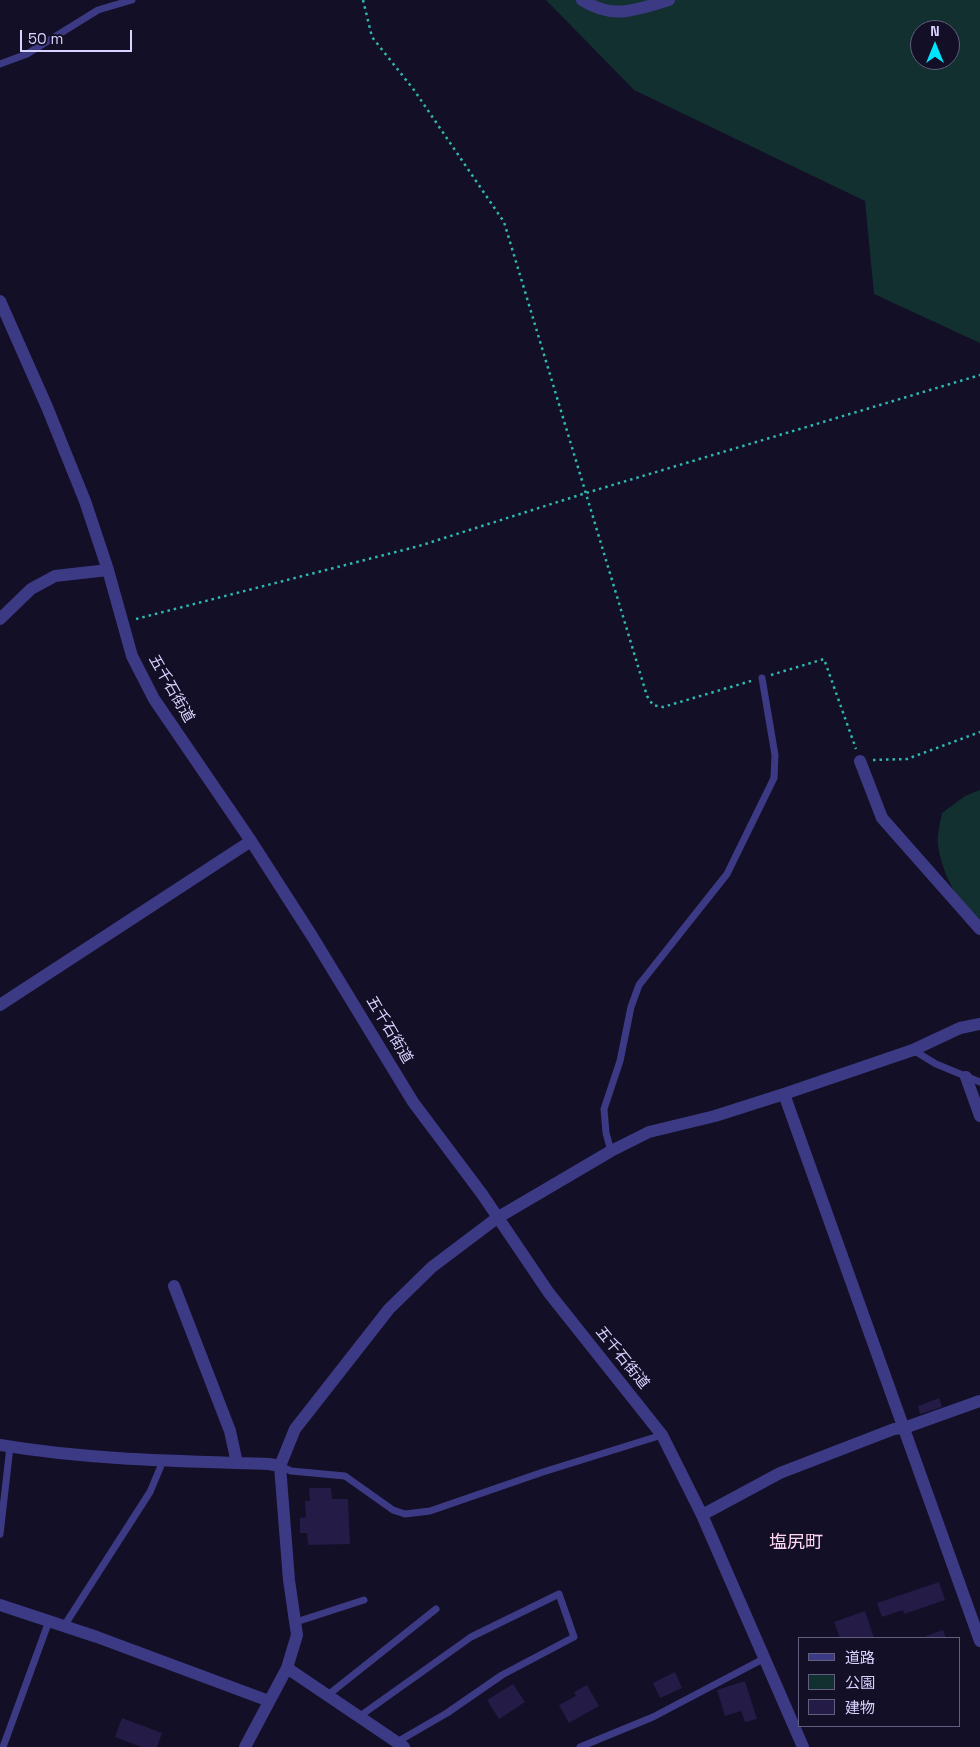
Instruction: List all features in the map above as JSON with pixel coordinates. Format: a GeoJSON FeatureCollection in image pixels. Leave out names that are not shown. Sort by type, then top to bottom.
{"type":"FeatureCollection","features":[{"type":"Feature","properties":{"kind":"street"},"geometry":{"type":"LineString","coordinates":[[582,0],[592,7],[612,12],[631,11],[669,0]]}},
{"type":"Feature","properties":{"kind":"street","name":"五千石街道"},"geometry":{"type":"LineString","coordinates":[[0,301],[47,406],[85,501],[108,570],[132,656],[154,699],[251,841],[312,936],[413,1102],[549,1293],[662,1435],[702,1515],[803,1747]]}},
{"type":"Feature","properties":{"kind":"street"},"geometry":{"type":"LineString","coordinates":[[0,619],[31,589],[55,576],[108,570]]}},
{"type":"Feature","properties":{"kind":"street"},"geometry":{"type":"LineString","coordinates":[[860,761],[882,818],[980,929]]}},
{"type":"Feature","properties":{"kind":"street"},"geometry":{"type":"LineString","coordinates":[[0,1005],[251,841]]}},
{"type":"Feature","properties":{"kind":"street"},"geometry":{"type":"LineString","coordinates":[[245,1747],[287,1668],[297,1635],[289,1580],[280,1466],[295,1429],[389,1308],[432,1267],[497,1218],[612,1151],[649,1132],[715,1116],[784,1094],[913,1050],[960,1028],[980,1024]]}},
{"type":"Feature","properties":{"kind":"street"},"geometry":{"type":"LineString","coordinates":[[966,1077],[980,1116]]}},
{"type":"Feature","properties":{"kind":"street"},"geometry":{"type":"LineString","coordinates":[[784,1094],[980,1641]]}},
{"type":"Feature","properties":{"kind":"street"},"geometry":{"type":"LineString","coordinates":[[174,1286],[230,1431],[237,1463]]}},
{"type":"Feature","properties":{"kind":"street"},"geometry":{"type":"LineString","coordinates":[[702,1515],[780,1473],[894,1428],[904,1428],[980,1401]]}},
{"type":"Feature","properties":{"kind":"street"},"geometry":{"type":"LineString","coordinates":[[5,1446],[99,1458],[280,1466]]}},
{"type":"Feature","properties":{"kind":"street"},"geometry":{"type":"LineString","coordinates":[[0,1605],[64,1626],[268,1701]]}},
{"type":"Feature","properties":{"kind":"street"},"geometry":{"type":"LineString","coordinates":[[287,1668],[401,1745]]}},
{"type":"Feature","properties":{"kind":"lane"},"geometry":{"type":"LineString","coordinates":[[0,64],[27,54],[98,10],[132,0]]}},
{"type":"Feature","properties":{"kind":"lane"},"geometry":{"type":"LineString","coordinates":[[612,1151],[606,1133],[604,1109],[620,1061],[631,1007],[639,985],[727,874],[774,778],[775,755],[762,678]]}},
{"type":"Feature","properties":{"kind":"lane"},"geometry":{"type":"LineString","coordinates":[[913,1050],[936,1064],[980,1082]]}},
{"type":"Feature","properties":{"kind":"lane"},"geometry":{"type":"LineString","coordinates":[[280,1466],[290,1471],[345,1476],[393,1510],[405,1514],[430,1511],[543,1472],[662,1435]]}},
{"type":"Feature","properties":{"kind":"lane"},"geometry":{"type":"LineString","coordinates":[[0,1534],[5,1446]]}},
{"type":"Feature","properties":{"kind":"lane"},"geometry":{"type":"LineString","coordinates":[[64,1626],[150,1492],[163,1461]]}},
{"type":"Feature","properties":{"kind":"lane"},"geometry":{"type":"LineString","coordinates":[[360,1716],[471,1637],[559,1594],[574,1637],[502,1676],[401,1745]]}},
{"type":"Feature","properties":{"kind":"lane"},"geometry":{"type":"LineString","coordinates":[[296,1622],[364,1600]]}},
{"type":"Feature","properties":{"kind":"lane"},"geometry":{"type":"LineString","coordinates":[[328,1694],[436,1609]]}},
{"type":"Feature","properties":{"kind":"lane"},"geometry":{"type":"LineString","coordinates":[[4,1747],[49,1621]]}},
{"type":"Feature","properties":{"kind":"lane"},"geometry":{"type":"LineString","coordinates":[[580,1747],[653,1717],[765,1658]]}},
{"type":"Feature","properties":{"kind":"path"},"geometry":{"type":"LineString","coordinates":[[363,0],[372,37],[414,90],[504,222],[647,696],[653,705],[664,707],[824,658],[860,761],[907,759],[980,732]]}},
{"type":"Feature","properties":{"kind":"path"},"geometry":{"type":"LineString","coordinates":[[122,624],[162,611],[309,576],[419,546],[586,493],[980,375]]}},
{"type":"Feature","properties":{"kind":"green space"},"geometry":{"type":"Polygon","coordinates":[[[546,0],[980,0],[980,343],[874,294],[865,201],[634,90],[546,0]]]}},
{"type":"Feature","properties":{"kind":"green space"},"geometry":{"type":"Polygon","coordinates":[[[980,790],[980,924],[965,907],[953,888],[943,867],[938,841],[942,813],[965,796],[980,790]]]}},
{"type":"Feature","properties":{"kind":"building"},"geometry":{"type":"Polygon","coordinates":[[[939,1398],[942,1407],[920,1414],[918,1406],[939,1398]]]}},
{"type":"Feature","properties":{"kind":"building"},"geometry":{"type":"Polygon","coordinates":[[[309,1488],[331,1488],[332,1499],[348,1499],[350,1544],[308,1545],[307,1533],[300,1533],[300,1518],[306,1517],[305,1501],[310,1501],[309,1488]]]}},
{"type":"Feature","properties":{"kind":"building"},"geometry":{"type":"Polygon","coordinates":[[[939,1582],[945,1600],[904,1614],[903,1610],[882,1617],[877,1603],[939,1582]]]}},
{"type":"Feature","properties":{"kind":"building"},"geometry":{"type":"Polygon","coordinates":[[[865,1611],[874,1637],[840,1637],[834,1622],[865,1611]]]}},
{"type":"Feature","properties":{"kind":"building"},"geometry":{"type":"Polygon","coordinates":[[[943,1630],[946,1637],[924,1637],[943,1630]]]}},
{"type":"Feature","properties":{"kind":"building"},"geometry":{"type":"Polygon","coordinates":[[[675,1672],[682,1688],[660,1698],[653,1683],[675,1672]]]}},
{"type":"Feature","properties":{"kind":"building"},"geometry":{"type":"Polygon","coordinates":[[[745,1681],[757,1719],[745,1722],[741,1711],[725,1716],[717,1690],[745,1681]]]}},
{"type":"Feature","properties":{"kind":"building"},"geometry":{"type":"Polygon","coordinates":[[[513,1684],[525,1702],[499,1719],[487,1700],[513,1684]]]}},
{"type":"Feature","properties":{"kind":"building"},"geometry":{"type":"Polygon","coordinates":[[[587,1685],[599,1706],[569,1723],[559,1705],[576,1696],[574,1692],[587,1685]]]}},
{"type":"Feature","properties":{"kind":"building"},"geometry":{"type":"Polygon","coordinates":[[[122,1718],[162,1733],[157,1747],[141,1747],[115,1737],[122,1718]]]}},
{"type":"Feature","properties":{"kind":"district","name":"塩尻町"},"geometry":{"type":"Point","coordinates":[796,1543]}}]}
